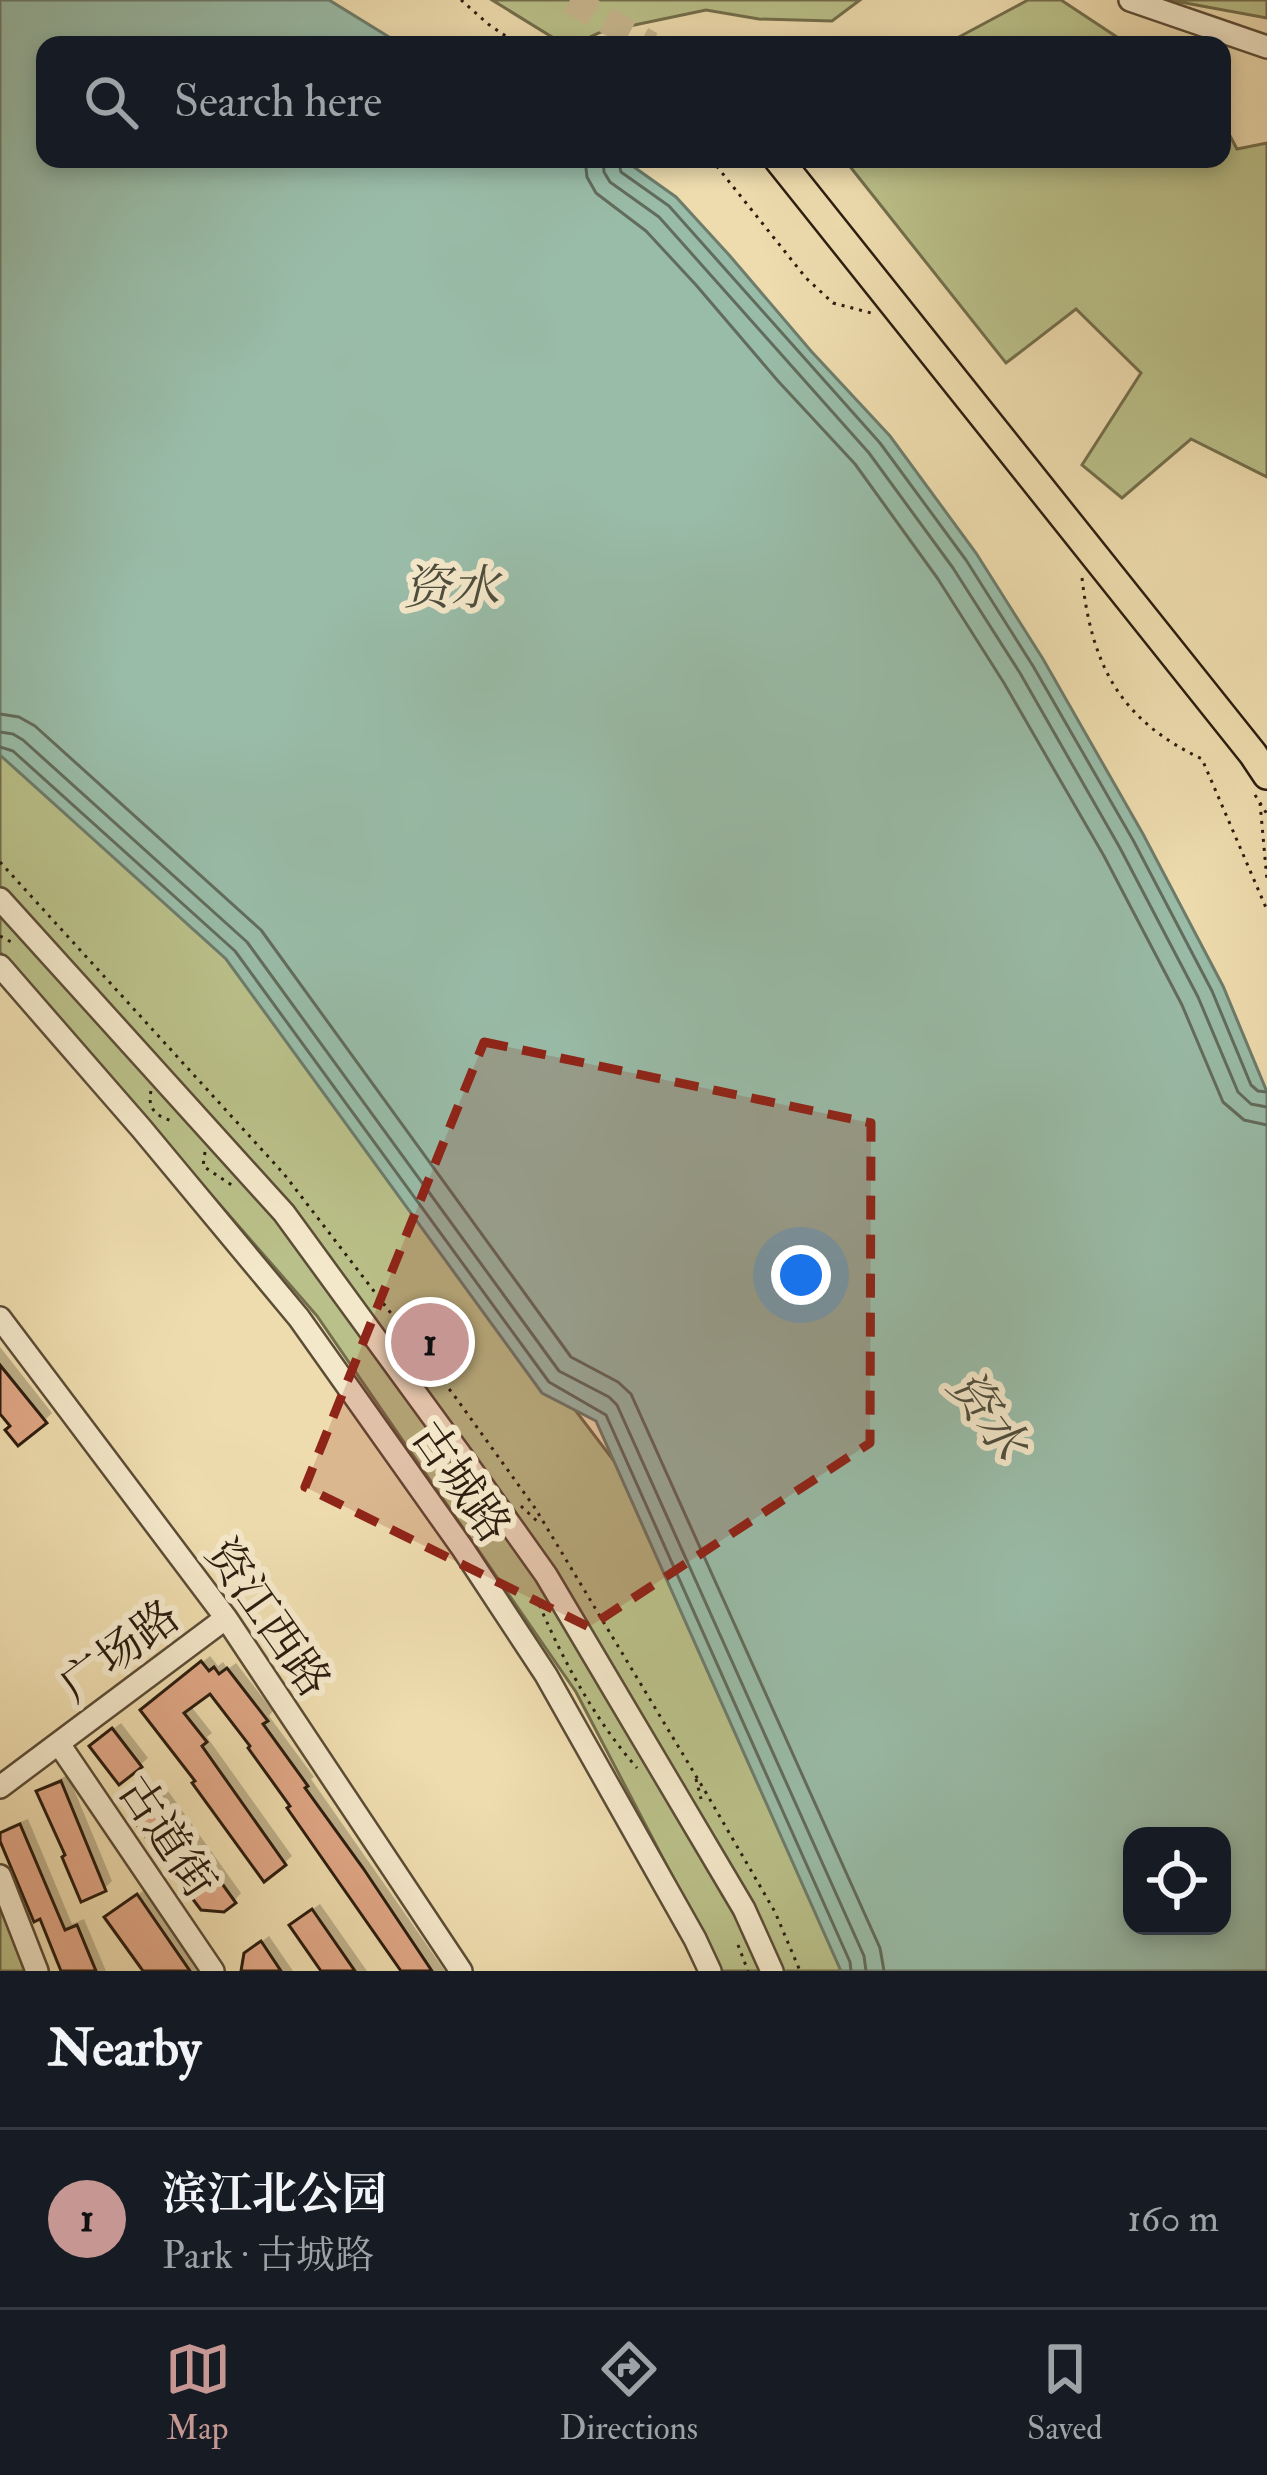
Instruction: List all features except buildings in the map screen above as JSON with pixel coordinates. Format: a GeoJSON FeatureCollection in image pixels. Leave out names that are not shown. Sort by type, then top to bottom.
{"type":"FeatureCollection","features":[{"type":"Feature","properties":{"kind":"main road"},"geometry":{"type":"LineString","coordinates":[[785,168],[912,324],[1263,788]]}},
{"type":"Feature","properties":{"kind":"street"},"geometry":{"type":"LineString","coordinates":[[1130,0],[1267,47]]}},
{"type":"Feature","properties":{"kind":"street"},"geometry":{"type":"LineString","coordinates":[[0,899],[284,1213],[546,1575],[744,1910],[772,1971]]}},
{"type":"Feature","properties":{"kind":"street","name":"古城路"},"geometry":{"type":"LineString","coordinates":[[0,966],[299,1318],[463,1549],[546,1675],[710,1971]]}},
{"type":"Feature","properties":{"kind":"street","name":"资江西路"},"geometry":{"type":"LineString","coordinates":[[0,1318],[226,1618],[461,1971]]}},
{"type":"Feature","properties":{"kind":"street","name":"广场路"},"geometry":{"type":"LineString","coordinates":[[0,1786],[226,1618]]}},
{"type":"Feature","properties":{"kind":"street","name":"古道街"},"geometry":{"type":"LineString","coordinates":[[59,1744],[213,1971]]}},
{"type":"Feature","properties":{"kind":"street"},"geometry":{"type":"LineString","coordinates":[[0,1876],[37,1971]]}},
{"type":"Feature","properties":{"kind":"path"},"geometry":{"type":"LineString","coordinates":[[461,0],[506,36]]}},
{"type":"Feature","properties":{"kind":"path"},"geometry":{"type":"LineString","coordinates":[[718,168],[806,278],[833,303],[912,324]]}},
{"type":"Feature","properties":{"kind":"path"},"geometry":{"type":"LineString","coordinates":[[1082,572],[1088,622],[1106,670],[1125,704],[1149,728],[1202,759],[1267,910]]}},
{"type":"Feature","properties":{"kind":"path"},"geometry":{"type":"LineString","coordinates":[[1263,788],[1267,880]]}},
{"type":"Feature","properties":{"kind":"path"},"geometry":{"type":"LineString","coordinates":[[0,936],[17,946]]}},
{"type":"Feature","properties":{"kind":"path"},"geometry":{"type":"LineString","coordinates":[[152,1082],[148,1102],[153,1111],[174,1121],[191,1117],[202,1122],[209,1145],[203,1166],[243,1196]]}},
{"type":"Feature","properties":{"kind":"path"},"geometry":{"type":"LineString","coordinates":[[535,1595],[554,1639],[616,1743],[647,1779]]}},
{"type":"Feature","properties":{"kind":"path"},"geometry":{"type":"LineString","coordinates":[[734,1932],[748,1971]]}},
{"type":"Feature","properties":{"kind":"highlighted area"},"geometry":{"type":"Polygon","coordinates":[[[484,1042],[871,1123],[870,1443],[589,1627],[305,1487],[484,1042]]]}},
{"type":"Feature","properties":{"kind":"green space"},"geometry":{"type":"Polygon","coordinates":[[[492,0],[860,0],[832,21],[759,19],[706,10],[592,36],[550,36],[492,0]]]}},
{"type":"Feature","properties":{"kind":"green space"},"geometry":{"type":"Polygon","coordinates":[[[1028,0],[1061,0],[1115,36],[961,36],[1028,0]]]}},
{"type":"Feature","properties":{"kind":"green space"},"geometry":{"type":"Polygon","coordinates":[[[1169,0],[1267,0],[1267,18],[1169,0]]]}},
{"type":"Feature","properties":{"kind":"green space"},"geometry":{"type":"Polygon","coordinates":[[[1231,138],[1237,149],[1267,143],[1267,477],[1191,439],[1122,498],[1082,465],[1141,373],[1076,309],[1006,363],[851,168],[1231,168],[1231,138]]]}},
{"type":"Feature","properties":{"kind":"green space"},"geometry":{"type":"Polygon","coordinates":[[[0,733],[206,926],[675,1541],[849,1971],[722,1971],[576,1692],[317,1316],[0,952],[0,733]]]}},
{"type":"Feature","properties":{"kind":"green space"},"geometry":{"type":"Polygon","coordinates":[[[0,1907],[26,1971],[0,1971],[0,1907]]]}},
{"type":"Feature","properties":{"kind":"water","name":"资水"},"geometry":{"type":"Polygon","coordinates":[[[0,0],[329,0],[387,36],[36,36],[36,168],[635,168],[676,197],[890,436],[976,553],[1143,834],[1223,986],[1267,1092],[1267,1971],[841,1971],[596,1421],[542,1393],[226,959],[0,755],[0,0]]]}},
{"type":"Feature","properties":{"kind":"tunnel"},"geometry":{"type":"LineString","coordinates":[[570,0],[635,36]]}},
{"type":"Feature","properties":{"kind":"place","name":"滨江北公园"},"geometry":{"type":"Point","coordinates":[430,1342]}}]}
